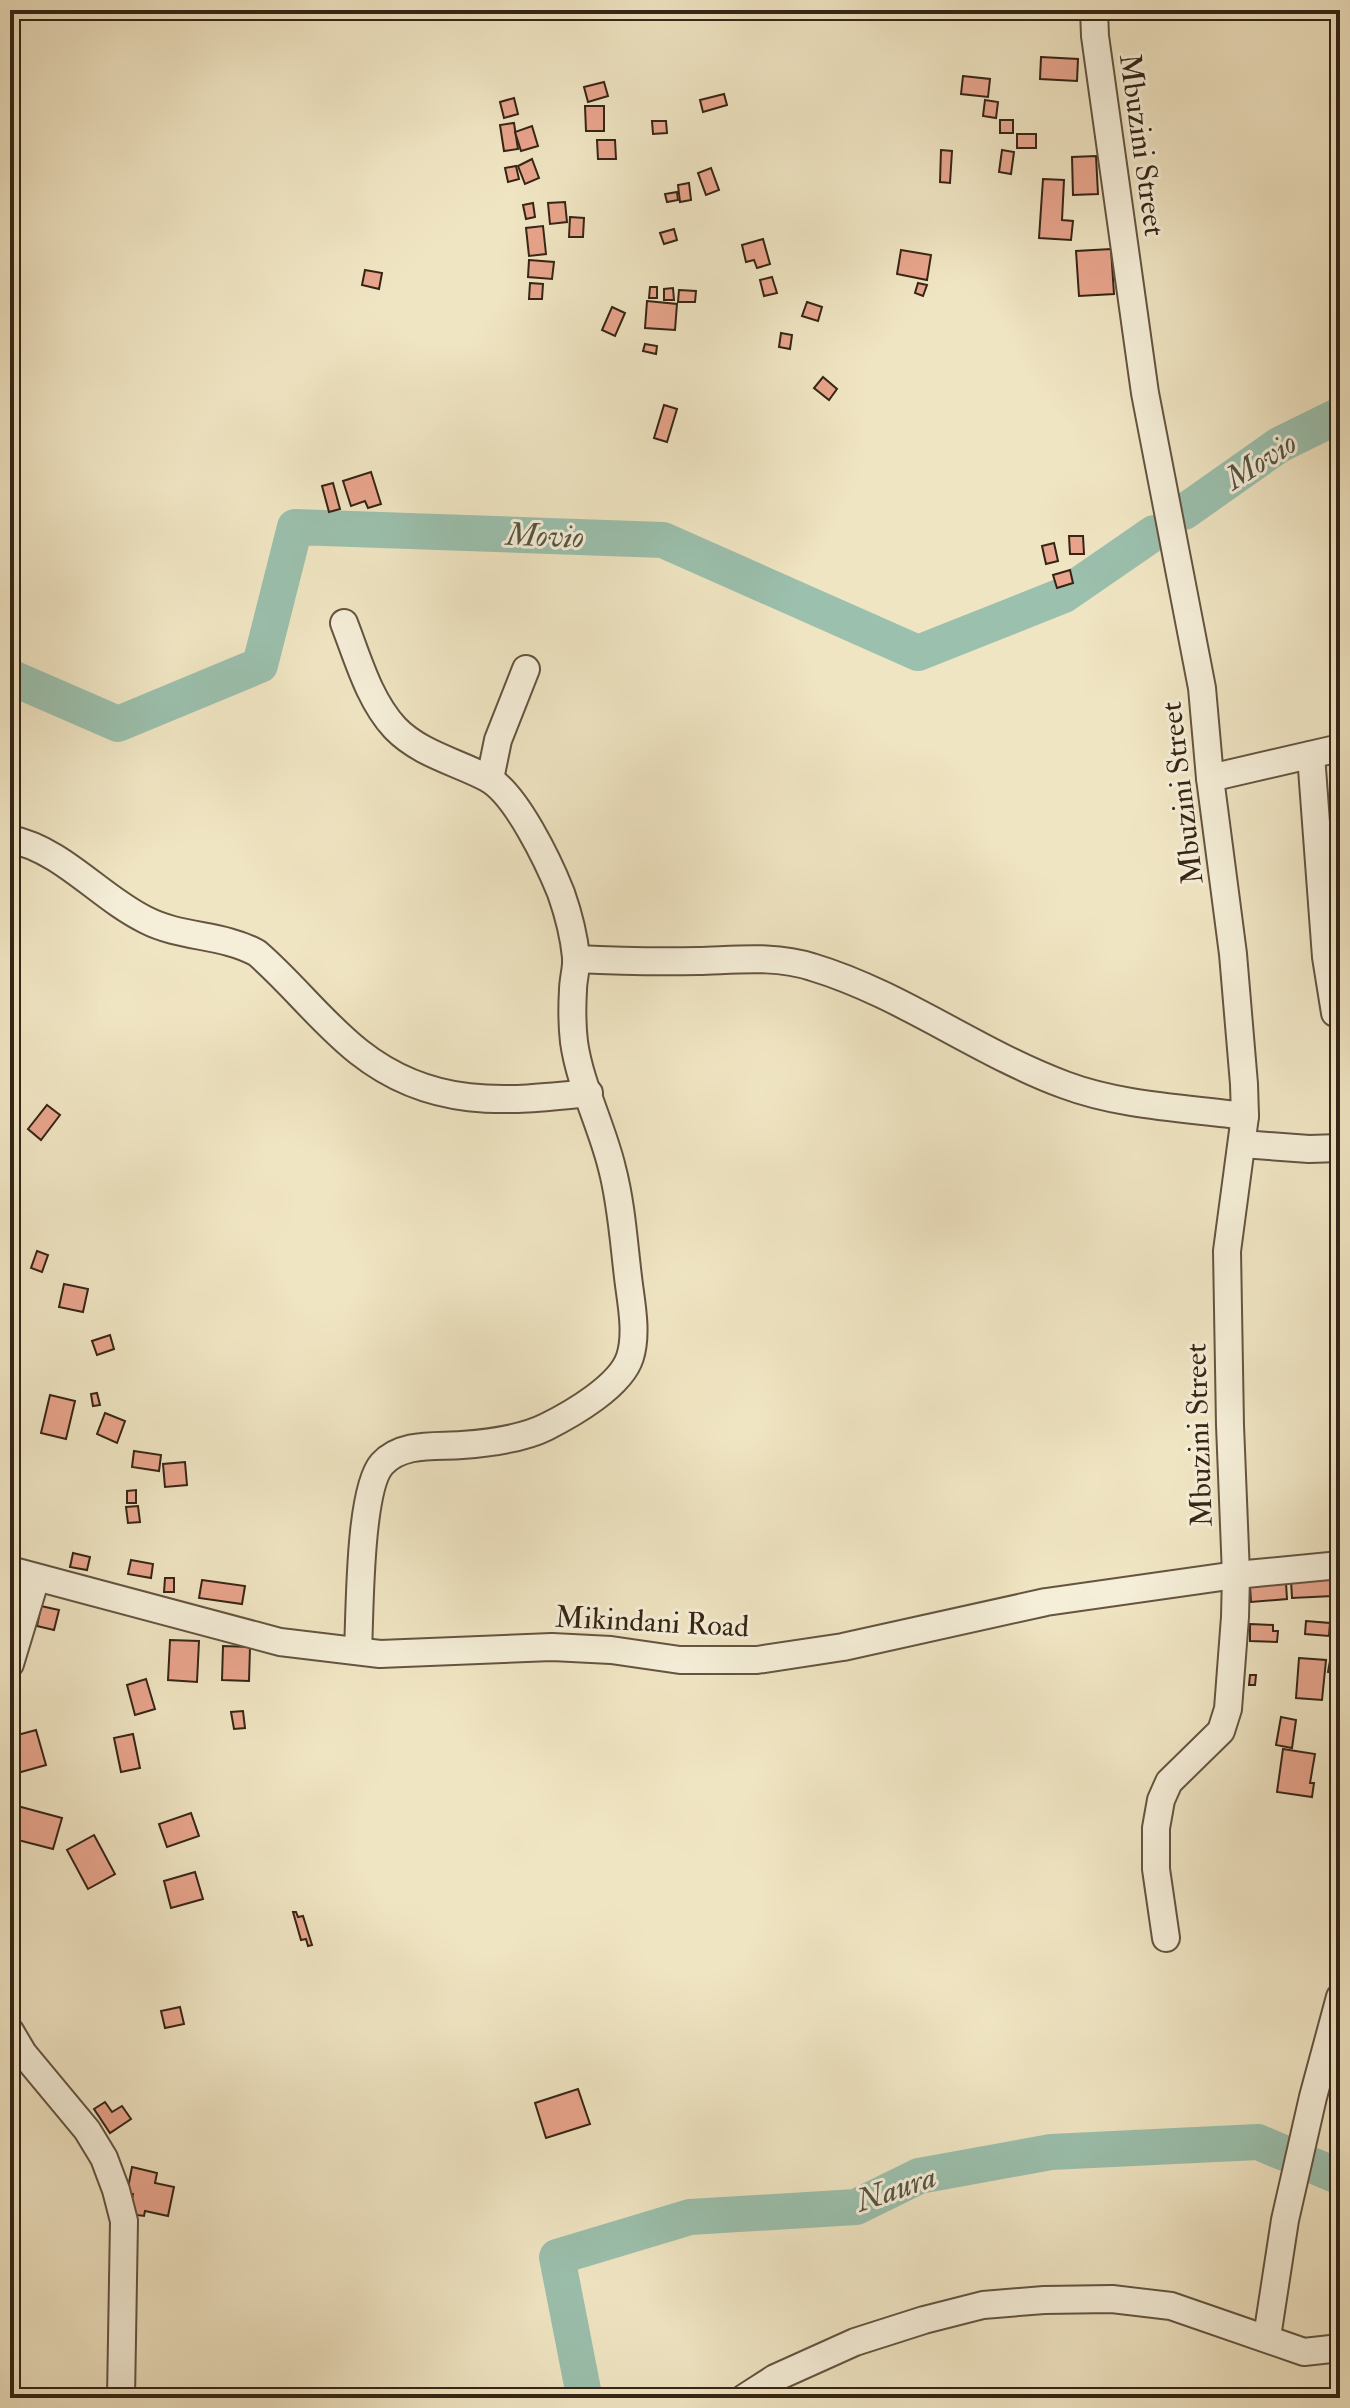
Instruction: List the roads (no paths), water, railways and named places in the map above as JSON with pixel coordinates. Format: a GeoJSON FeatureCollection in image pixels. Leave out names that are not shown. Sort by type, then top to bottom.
{"type":"FeatureCollection","features":[{"type":"Feature","properties":{"kind":"street","name":"Mbuzini Street"},"geometry":{"type":"LineString","coordinates":[[1094,10],[1142,379],[1202,688],[1241,1027],[1245,1116],[1227,1251],[1236,1575],[1228,1709],[1221,1731],[1169,1782],[1161,1800],[1156,1828],[1156,1869],[1166,1938]]}},
{"type":"Feature","properties":{"kind":"street"},"geometry":{"type":"LineString","coordinates":[[344,623],[384,715],[399,732],[428,752],[490,779],[502,790],[544,852],[561,895],[576,959],[574,1043],[613,1170],[631,1300],[633,1337],[630,1359],[619,1376],[593,1399],[543,1429],[466,1445],[411,1448],[395,1453],[380,1465],[373,1480],[366,1516],[358,1651]]}},
{"type":"Feature","properties":{"kind":"street"},"geometry":{"type":"LineString","coordinates":[[490,779],[498,740],[526,669]]}},
{"type":"Feature","properties":{"kind":"street"},"geometry":{"type":"LineString","coordinates":[[1210,778],[1340,748]]}},
{"type":"Feature","properties":{"kind":"street"},"geometry":{"type":"LineString","coordinates":[[1311,755],[1322,919],[1335,1013]]}},
{"type":"Feature","properties":{"kind":"street"},"geometry":{"type":"LineString","coordinates":[[10,839],[55,857],[145,920],[168,930],[242,945],[257,953],[358,1051],[385,1070],[417,1086],[467,1098],[516,1100],[589,1093]]}},
{"type":"Feature","properties":{"kind":"street"},"geometry":{"type":"LineString","coordinates":[[576,959],[622,962],[789,961],[814,967],[899,1002],[1034,1073],[1066,1085],[1098,1095],[1245,1116]]}},
{"type":"Feature","properties":{"kind":"street"},"geometry":{"type":"LineString","coordinates":[[1242,1144],[1340,1148]]}},
{"type":"Feature","properties":{"kind":"street","name":"Mikindani Road"},"geometry":{"type":"LineString","coordinates":[[10,1570],[280,1642],[380,1654],[552,1647],[611,1650],[680,1660],[757,1660],[843,1647],[1046,1602],[1236,1575],[1340,1565]]}},
{"type":"Feature","properties":{"kind":"street"},"geometry":{"type":"LineString","coordinates":[[10,1664],[36,1578]]}},
{"type":"Feature","properties":{"kind":"street"},"geometry":{"type":"LineString","coordinates":[[1267,2337],[1285,2220],[1340,1997]]}},
{"type":"Feature","properties":{"kind":"street"},"geometry":{"type":"LineString","coordinates":[[10,2031],[23,2053],[87,2130],[104,2158],[116,2190],[124,2221],[121,2398]]}},
{"type":"Feature","properties":{"kind":"street"},"geometry":{"type":"LineString","coordinates":[[744,2398],[775,2378],[855,2342],[983,2305],[1112,2299],[1171,2306],[1304,2352],[1340,2348]]}},
{"type":"Feature","properties":{"kind":"waterway","name":"Movio"},"geometry":{"type":"LineString","coordinates":[[1184,512],[1279,445],[1340,415]]}},
{"type":"Feature","properties":{"kind":"waterway","name":"Movio"},"geometry":{"type":"LineString","coordinates":[[10,677],[118,724],[260,665],[295,527],[663,540],[918,653],[1064,595],[1154,533]]}},
{"type":"Feature","properties":{"kind":"waterway","name":"Naura"},"geometry":{"type":"LineString","coordinates":[[579,2398],[583,2390],[557,2257],[690,2217],[856,2207],[919,2176],[1051,2152],[1258,2142],[1284,2153]]}},
{"type":"Feature","properties":{"kind":"waterway","name":"Naura"},"geometry":{"type":"LineString","coordinates":[[1314,2166],[1340,2177]]}}]}
